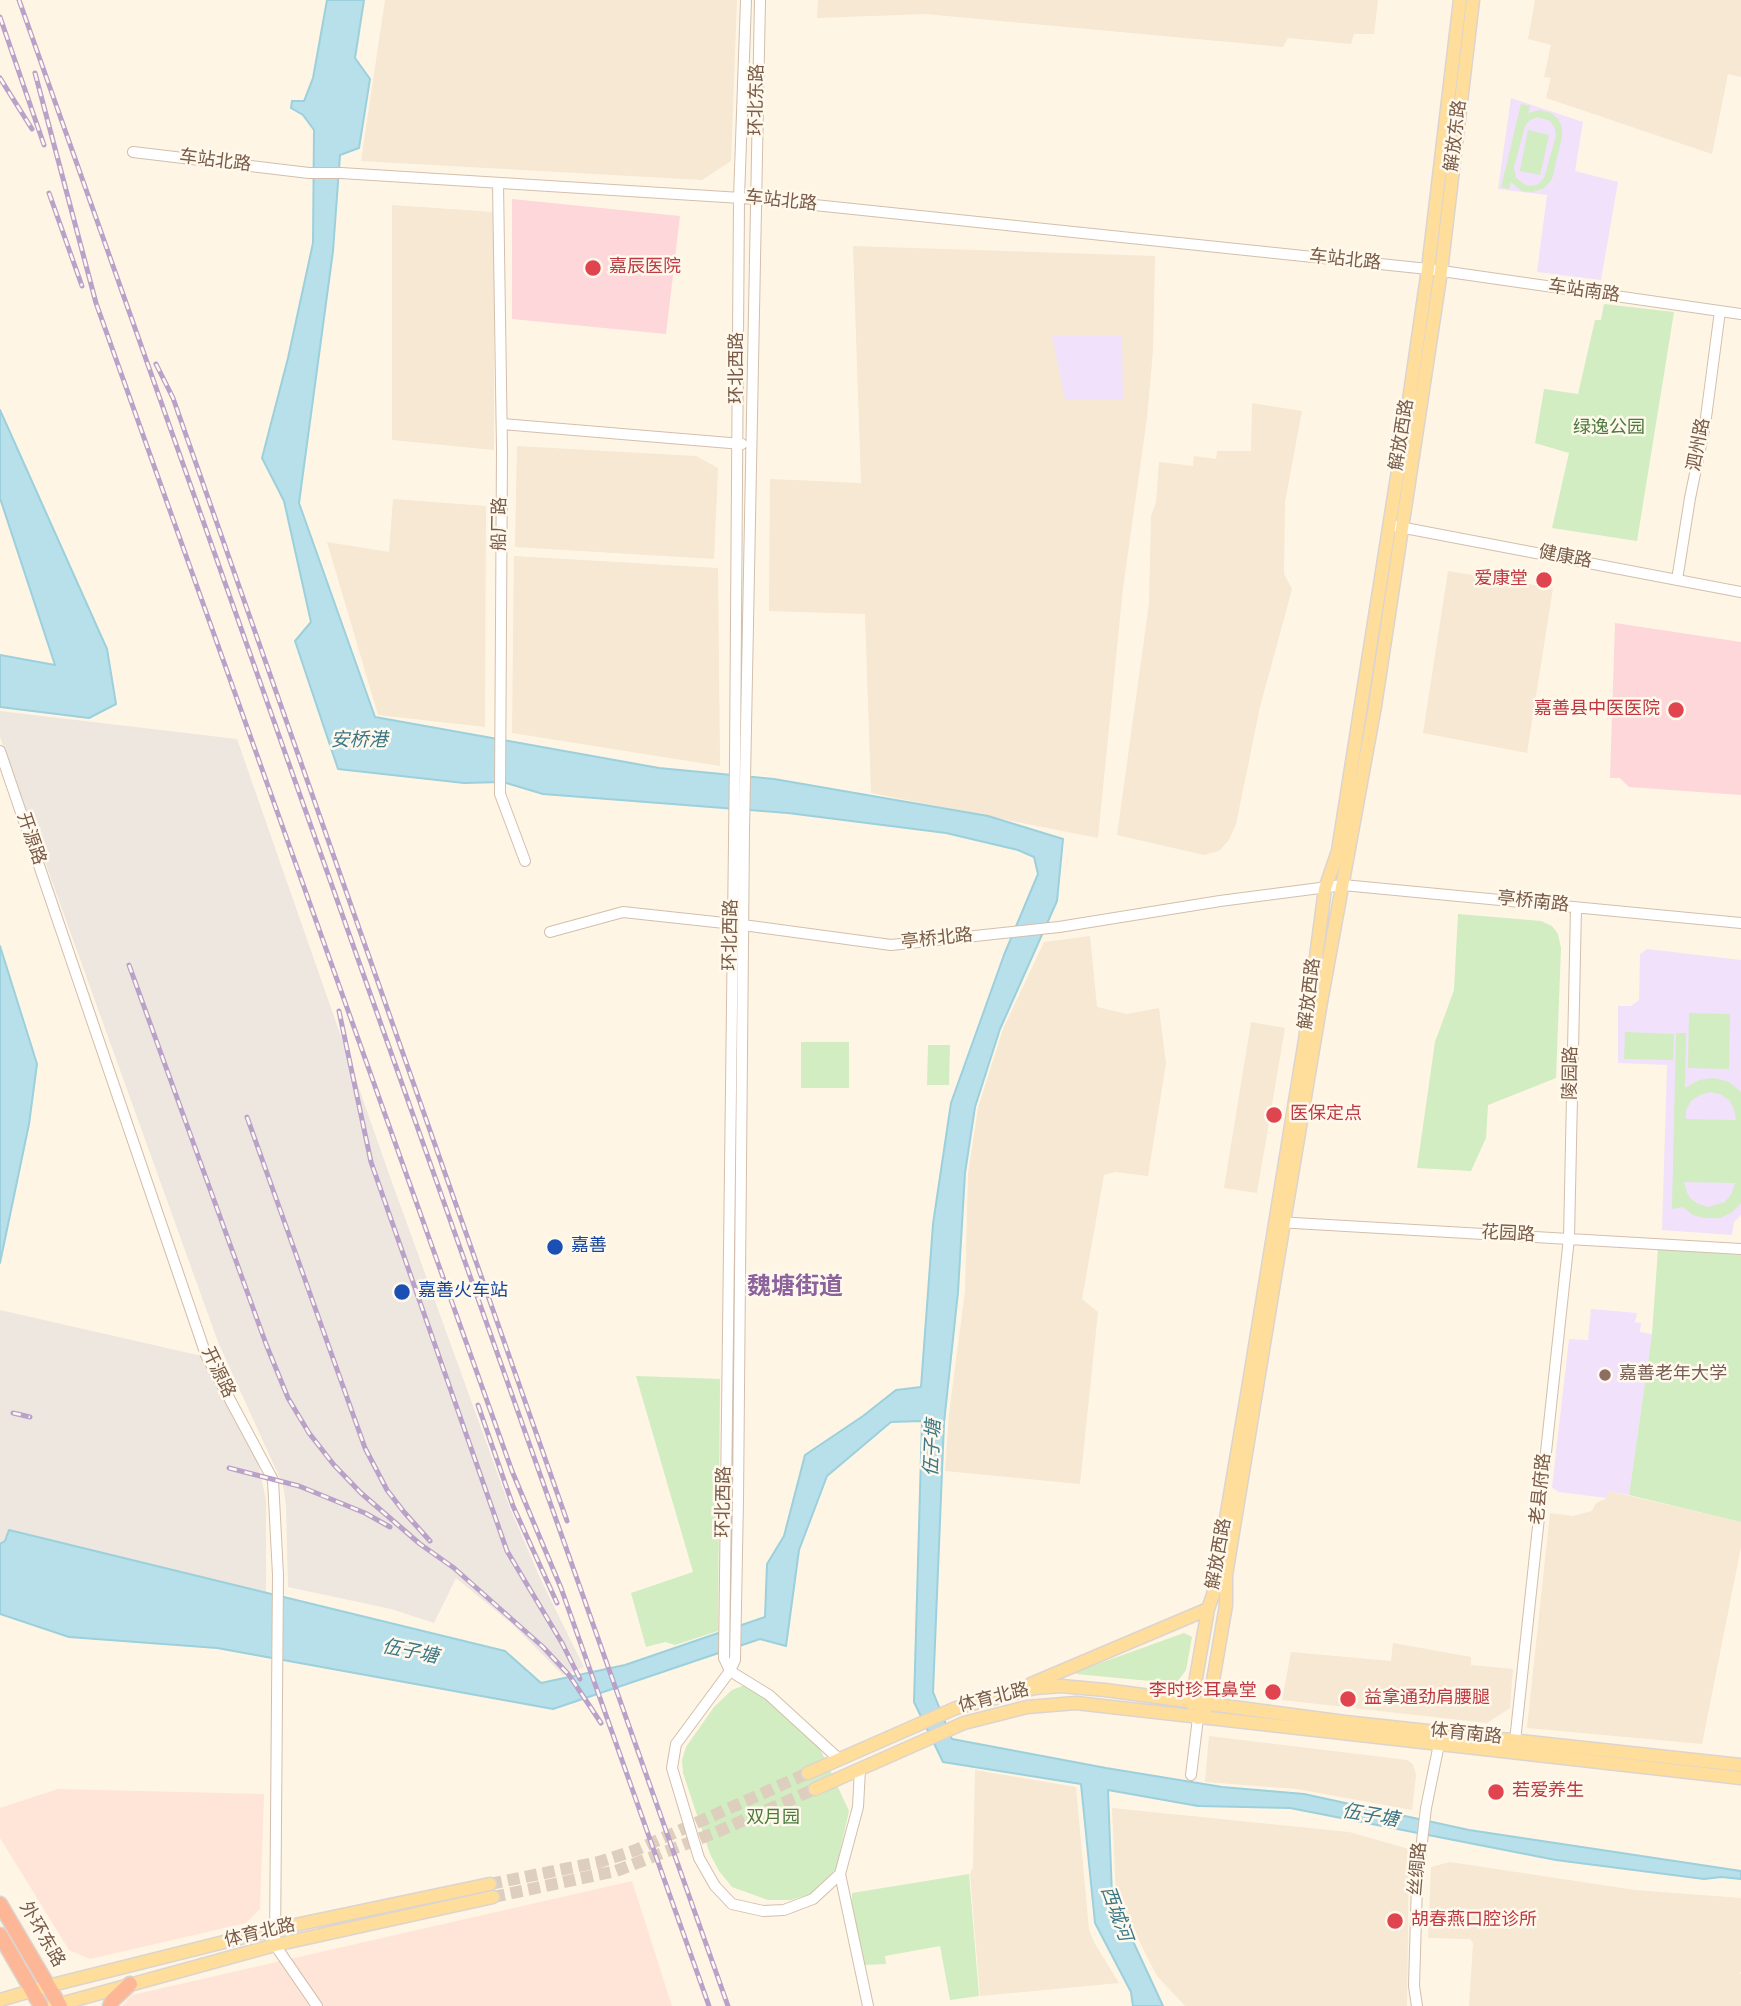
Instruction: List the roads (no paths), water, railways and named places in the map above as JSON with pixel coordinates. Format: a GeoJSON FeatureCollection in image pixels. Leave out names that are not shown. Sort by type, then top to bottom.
{"type":"FeatureCollection","features":[{"type":"Feature","properties":{"kind":"highway","name":"外环东路"},"geometry":{"type":"LineString","coordinates":[[0,1904],[57,2005]]}},
{"type":"Feature","properties":{"kind":"highway","name":"外环东路"},"geometry":{"type":"LineString","coordinates":[[0,1935],[41,2006]]}},
{"type":"Feature","properties":{"kind":"highway"},"geometry":{"type":"LineString","coordinates":[[110,2006],[131,1984]]}},
{"type":"Feature","properties":{"kind":"main road","name":"解放东路"},"geometry":{"type":"LineString","coordinates":[[1434,270],[1460,0]]}},
{"type":"Feature","properties":{"kind":"main road","name":"解放东路"},"geometry":{"type":"LineString","coordinates":[[1434,270],[1473,0]]}},
{"type":"Feature","properties":{"kind":"main road","name":"解放西路"},"geometry":{"type":"LineString","coordinates":[[1198,1718],[1209,1704],[1226,1605],[1226,1575],[1280,1222],[1325,889],[1338,851],[1389,525],[1434,270]]}},
{"type":"Feature","properties":{"kind":"main road","name":"解放西路"},"geometry":{"type":"LineString","coordinates":[[1192,1702],[1375,706],[1402,527],[1434,270]]}},
{"type":"Feature","properties":{"kind":"main road"},"geometry":{"type":"LineString","coordinates":[[1010,1693],[1208,1609]]}},
{"type":"Feature","properties":{"kind":"main road","name":"体育北路"},"geometry":{"type":"LineString","coordinates":[[808,1773],[956,1708],[1035,1688],[1060,1686],[1192,1702]]}},
{"type":"Feature","properties":{"kind":"main road"},"geometry":{"type":"LineString","coordinates":[[1192,1702],[1198,1718]]}},
{"type":"Feature","properties":{"kind":"main road","name":"体育南路"},"geometry":{"type":"LineString","coordinates":[[1192,1702],[1440,1739],[1741,1778]]}},
{"type":"Feature","properties":{"kind":"main road","name":"体育北路"},"geometry":{"type":"LineString","coordinates":[[815,1789],[964,1723],[1027,1707],[1076,1703],[1198,1718]]}},
{"type":"Feature","properties":{"kind":"main road","name":"体育南路"},"geometry":{"type":"LineString","coordinates":[[1198,1718],[1440,1739],[1515,1741],[1741,1765]]}},
{"type":"Feature","properties":{"kind":"main road","name":"体育北路"},"geometry":{"type":"LineString","coordinates":[[0,2000],[276,1929],[491,1891],[275,1945],[57,2005]]}},
{"type":"Feature","properties":{"kind":"street","name":"环北东路"},"geometry":{"type":"LineString","coordinates":[[739,198],[746,0]]}},
{"type":"Feature","properties":{"kind":"street","name":"环北东路"},"geometry":{"type":"LineString","coordinates":[[757,199],[760,0]]}},
{"type":"Feature","properties":{"kind":"street","name":"车站北路"},"geometry":{"type":"LineString","coordinates":[[133,152],[309,173],[757,199],[1434,270]]}},
{"type":"Feature","properties":{"kind":"street","name":"船厂路"},"geometry":{"type":"LineString","coordinates":[[498,183],[502,424],[500,794],[525,861]]}},
{"type":"Feature","properties":{"kind":"street","name":"环北西路"},"geometry":{"type":"LineString","coordinates":[[739,198],[737,444],[741,759]]}},
{"type":"Feature","properties":{"kind":"street","name":"环北西路"},"geometry":{"type":"LineString","coordinates":[[730,1619],[732,923],[739,831],[757,199]]}},
{"type":"Feature","properties":{"kind":"street","name":"车站南路"},"geometry":{"type":"LineString","coordinates":[[1434,270],[1741,314]]}},
{"type":"Feature","properties":{"kind":"street","name":"泗州路"},"geometry":{"type":"LineString","coordinates":[[1677,580],[1705,425],[1720,311]]}},
{"type":"Feature","properties":{"kind":"street"},"geometry":{"type":"LineString","coordinates":[[502,424],[752,445]]}},
{"type":"Feature","properties":{"kind":"street","name":"健康路"},"geometry":{"type":"LineString","coordinates":[[1389,525],[1741,592]]}},
{"type":"Feature","properties":{"kind":"street","name":"开源路"},"geometry":{"type":"LineString","coordinates":[[0,751],[206,1355],[273,1480],[278,1574],[275,1945]]}},
{"type":"Feature","properties":{"kind":"street","name":"环北西路"},"geometry":{"type":"LineString","coordinates":[[739,831],[743,925],[730,1671],[676,1744],[672,1768],[699,1858],[715,1886],[732,1904],[762,1911],[784,1910],[813,1899],[840,1874]]}},
{"type":"Feature","properties":{"kind":"street","name":"亭桥南路"},"geometry":{"type":"LineString","coordinates":[[1325,889],[1343,885],[1741,923]]}},
{"type":"Feature","properties":{"kind":"street","name":"亭桥北路"},"geometry":{"type":"LineString","coordinates":[[550,932],[623,912],[732,923],[891,945],[1059,928],[1220,901],[1325,889]]}},
{"type":"Feature","properties":{"kind":"street","name":"陵园路"},"geometry":{"type":"LineString","coordinates":[[1569,1238],[1576,908]]}},
{"type":"Feature","properties":{"kind":"street","name":"花园路"},"geometry":{"type":"LineString","coordinates":[[1280,1222],[1741,1249]]}},
{"type":"Feature","properties":{"kind":"street","name":"老县府路"},"geometry":{"type":"LineString","coordinates":[[1515,1741],[1569,1238]]}},
{"type":"Feature","properties":{"kind":"street"},"geometry":{"type":"LineString","coordinates":[[730,1671],[769,1695],[839,1759]]}},
{"type":"Feature","properties":{"kind":"street"},"geometry":{"type":"LineString","coordinates":[[1191,1775],[1198,1718]]}},
{"type":"Feature","properties":{"kind":"street","name":"丝绸路"},"geometry":{"type":"LineString","coordinates":[[1417,2006],[1414,1986],[1417,1883],[1426,1808],[1440,1739]]}},
{"type":"Feature","properties":{"kind":"street"},"geometry":{"type":"LineString","coordinates":[[860,1769],[858,1807],[840,1874],[868,2006]]}},
{"type":"Feature","properties":{"kind":"street"},"geometry":{"type":"LineString","coordinates":[[275,1945],[317,2006]]}},
{"type":"Feature","properties":{"kind":"water","name":"安桥港"},"geometry":{"type":"Polygon","coordinates":[[[327,0],[364,0],[355,58],[370,79],[359,148],[340,155],[333,251],[299,503],[375,717],[659,768],[774,779],[988,816],[1063,839],[1057,901],[1000,1029],[975,1107],[965,1173],[958,1292],[944,1423],[933,1692],[952,1739],[1222,1787],[1304,1794],[1469,1830],[1741,1871],[1741,1879],[1704,1879],[1556,1860],[1290,1808],[1198,1806],[1108,1790],[1112,1896],[1163,2006],[1133,2006],[1131,1992],[1095,1923],[1081,1784],[943,1762],[914,1702],[922,1421],[891,1422],[827,1476],[799,1550],[786,1646],[760,1639],[553,1709],[217,1648],[69,1637],[0,1614],[0,1544],[5,1541],[9,1530],[505,1651],[541,1683],[625,1665],[765,1617],[767,1564],[784,1536],[805,1455],[896,1390],[921,1387],[933,1224],[951,1103],[1004,955],[1038,874],[1034,857],[1018,850],[946,833],[788,813],[543,794],[503,782],[464,783],[338,769],[295,641],[311,622],[284,501],[262,458],[288,358],[313,243],[314,130],[303,115],[291,108],[292,101],[304,101],[313,78],[327,0]]]}},
{"type":"Feature","properties":{"kind":"water"},"geometry":{"type":"Polygon","coordinates":[[[0,410],[107,649],[116,704],[89,718],[0,707],[0,655],[55,665],[0,498],[0,410]]]}},
{"type":"Feature","properties":{"kind":"water"},"geometry":{"type":"Polygon","coordinates":[[[0,946],[37,1064],[29,1124],[0,1263],[0,946]]]}},
{"type":"Feature","properties":{"kind":"tunnel"},"geometry":{"type":"LineString","coordinates":[[490,1884],[599,1862],[636,1850],[808,1773]]}},
{"type":"Feature","properties":{"kind":"tunnel"},"geometry":{"type":"LineString","coordinates":[[493,1897],[616,1871],[719,1831],[815,1789]]}},
{"type":"Feature","properties":{"kind":"railway"},"geometry":{"type":"LineString","coordinates":[[19,0],[728,2006]]}},
{"type":"Feature","properties":{"kind":"railway"},"geometry":{"type":"LineString","coordinates":[[0,17],[44,145]]}},
{"type":"Feature","properties":{"kind":"railway"},"geometry":{"type":"LineString","coordinates":[[35,73],[96,303],[512,1471],[561,1588],[709,2006]]}},
{"type":"Feature","properties":{"kind":"railway"},"geometry":{"type":"LineString","coordinates":[[0,78],[32,129]]}},
{"type":"Feature","properties":{"kind":"railway"},"geometry":{"type":"LineString","coordinates":[[49,193],[82,286]]}},
{"type":"Feature","properties":{"kind":"railway"},"geometry":{"type":"LineString","coordinates":[[156,364],[173,398],[567,1521]]}},
{"type":"Feature","properties":{"kind":"railway"},"geometry":{"type":"LineString","coordinates":[[129,965],[266,1344],[288,1398],[309,1433],[361,1493],[420,1544],[454,1568],[543,1647],[569,1675],[601,1723]]}},
{"type":"Feature","properties":{"kind":"railway"},"geometry":{"type":"LineString","coordinates":[[339,1011],[371,1162],[507,1551],[562,1643],[580,1679]]}},
{"type":"Feature","properties":{"kind":"railway"},"geometry":{"type":"LineString","coordinates":[[247,1117],[365,1448],[387,1490],[430,1541]]}},
{"type":"Feature","properties":{"kind":"railway"},"geometry":{"type":"LineString","coordinates":[[478,1405],[513,1506],[557,1603]]}},
{"type":"Feature","properties":{"kind":"railway"},"geometry":{"type":"LineString","coordinates":[[13,1413],[30,1417]]}},
{"type":"Feature","properties":{"kind":"railway"},"geometry":{"type":"LineString","coordinates":[[229,1468],[299,1486],[365,1513],[390,1527]]}},
{"type":"Feature","properties":{"kind":"place","name":"嘉辰医院"},"geometry":{"type":"Point","coordinates":[593,268]}},
{"type":"Feature","properties":{"kind":"place","name":"爱康堂"},"geometry":{"type":"Point","coordinates":[1544,580]}},
{"type":"Feature","properties":{"kind":"place","name":"嘉善县中医医院"},"geometry":{"type":"Point","coordinates":[1676,710]}},
{"type":"Feature","properties":{"kind":"place","name":"医保定点"},"geometry":{"type":"Point","coordinates":[1274,1115]}},
{"type":"Feature","properties":{"kind":"place","name":"嘉善"},"geometry":{"type":"Point","coordinates":[555,1247]}},
{"type":"Feature","properties":{"kind":"place","name":"嘉善火车站"},"geometry":{"type":"Point","coordinates":[402,1292]}},
{"type":"Feature","properties":{"kind":"place","name":"嘉善老年大学"},"geometry":{"type":"Point","coordinates":[1605,1375]}},
{"type":"Feature","properties":{"kind":"place","name":"李时珍耳鼻堂"},"geometry":{"type":"Point","coordinates":[1273,1692]}},
{"type":"Feature","properties":{"kind":"place","name":"益拿通劲肩腰腿"},"geometry":{"type":"Point","coordinates":[1348,1699]}},
{"type":"Feature","properties":{"kind":"place","name":"若爱养生"},"geometry":{"type":"Point","coordinates":[1496,1792]}},
{"type":"Feature","properties":{"kind":"place","name":"胡春燕口腔诊所"},"geometry":{"type":"Point","coordinates":[1395,1921]}},
{"type":"Feature","properties":{"kind":"district","name":"魏塘街道"},"geometry":{"type":"Point","coordinates":[795,1289]}},
{"type":"Feature","properties":{"kind":"park label","name":"绿逸公园"},"geometry":{"type":"Point","coordinates":[1609,429]}},
{"type":"Feature","properties":{"kind":"park label","name":"双月园"},"geometry":{"type":"Point","coordinates":[773,1819]}},
{"type":"Feature","properties":{"kind":"water label","name":"伍子塘"},"geometry":{"type":"Point","coordinates":[934,1448]}},
{"type":"Feature","properties":{"kind":"water label","name":"伍子塘"},"geometry":{"type":"Point","coordinates":[410,1653]}},
{"type":"Feature","properties":{"kind":"water label","name":"伍子塘"},"geometry":{"type":"Point","coordinates":[1370,1817]}},
{"type":"Feature","properties":{"kind":"water label","name":"西城河"},"geometry":{"type":"Point","coordinates":[1115,1914]}}]}
